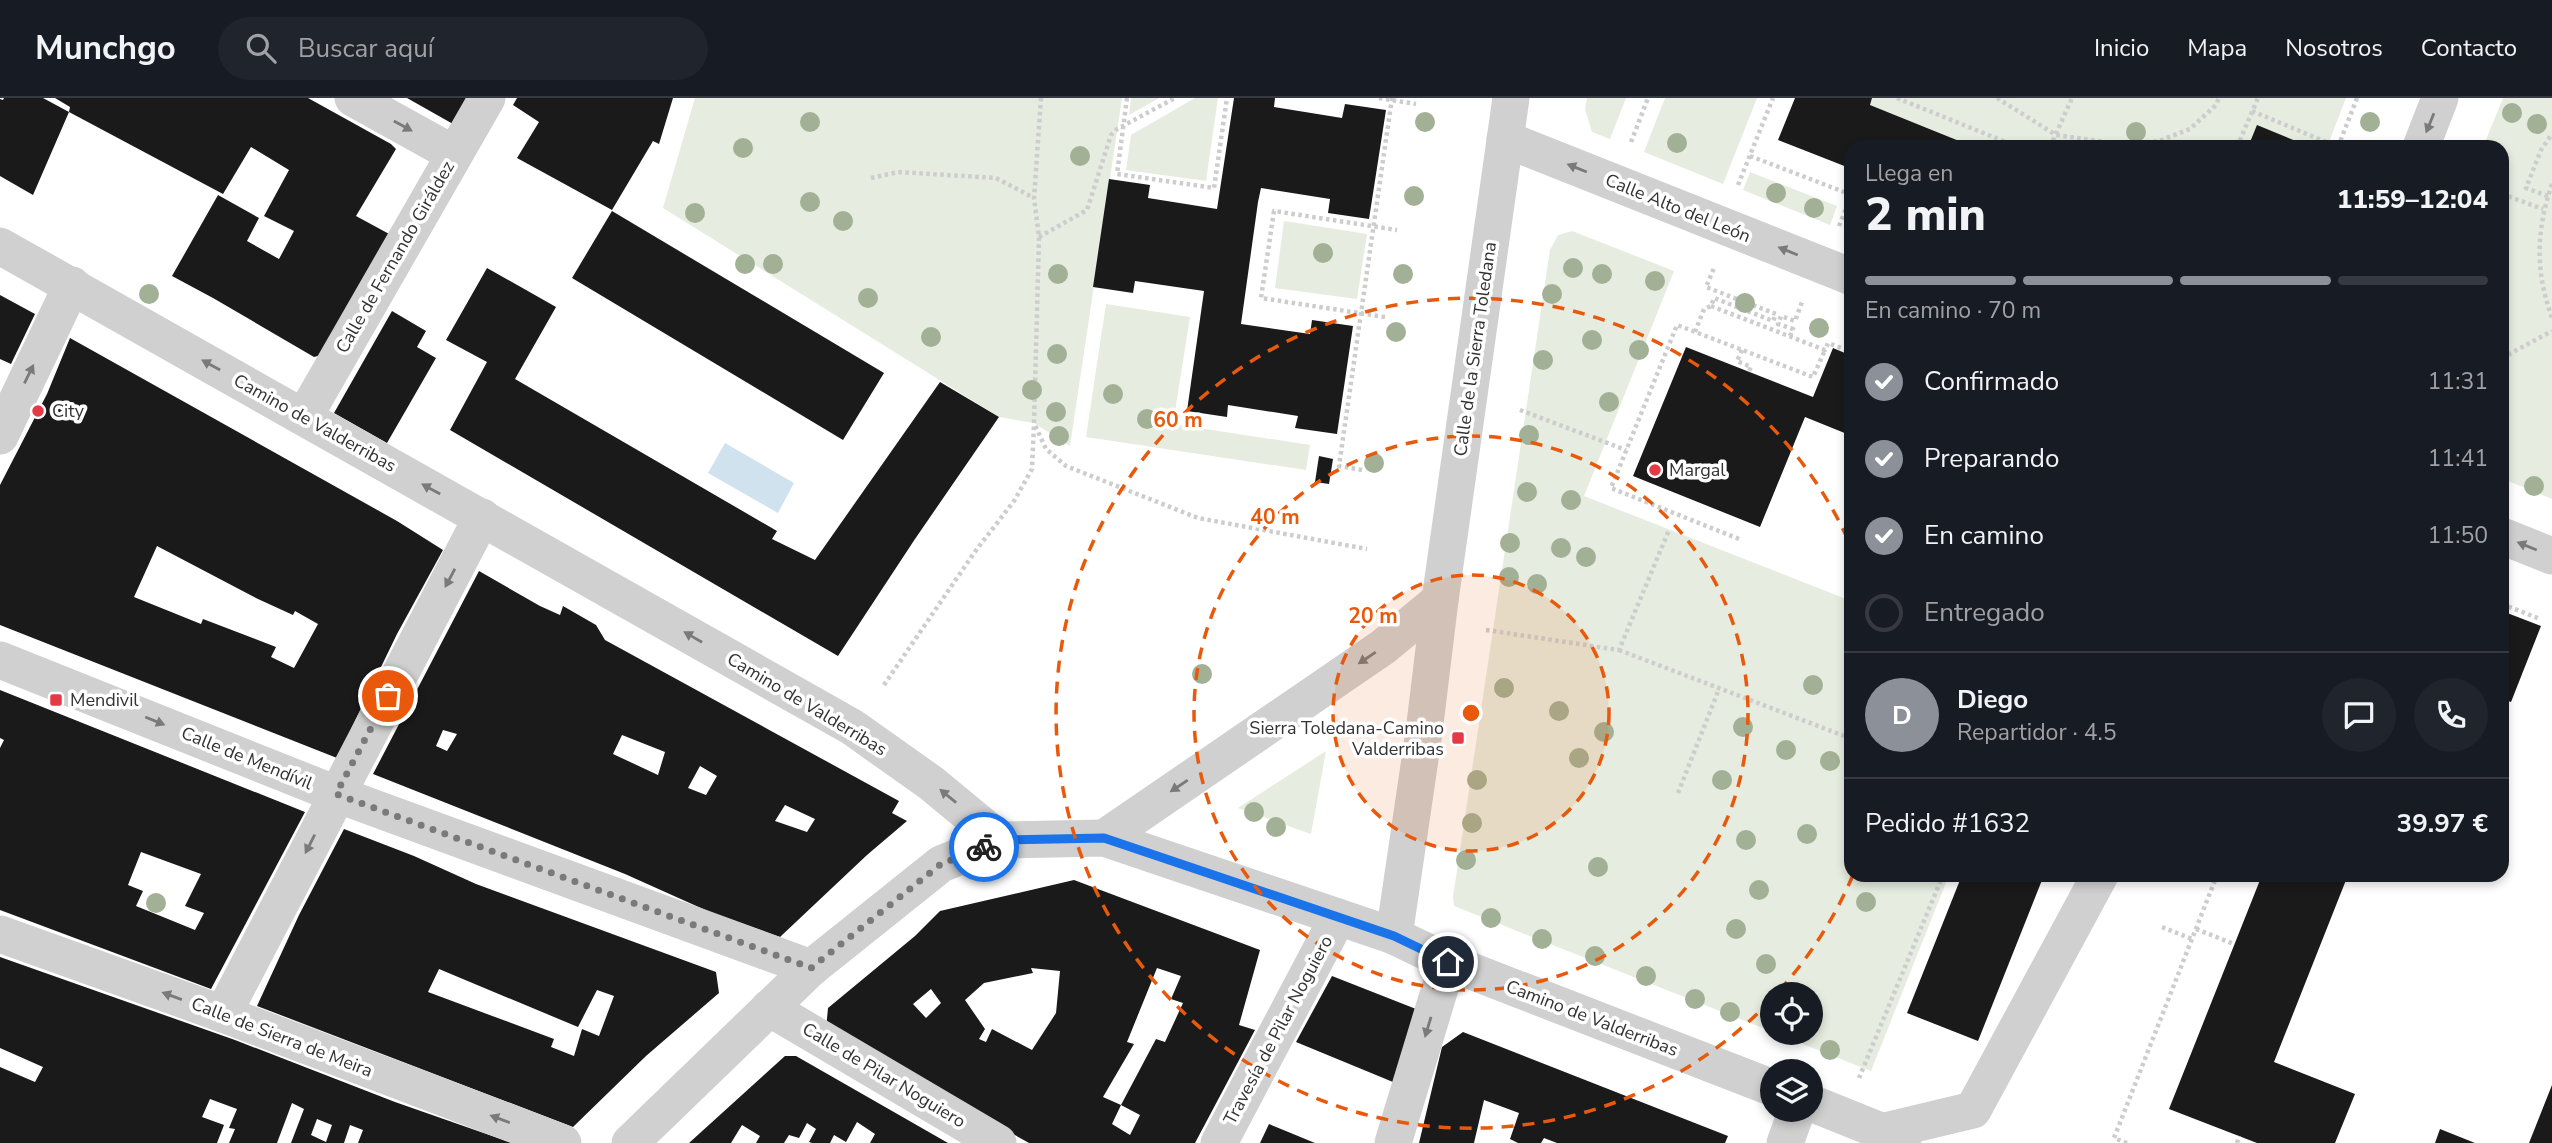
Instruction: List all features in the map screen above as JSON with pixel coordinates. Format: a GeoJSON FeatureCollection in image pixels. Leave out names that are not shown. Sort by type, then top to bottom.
{"type":"FeatureCollection","features":[{"type":"Feature","properties":{"kind":"street"},"geometry":{"type":"LineString","coordinates":[[353,98],[454,154]]}},
{"type":"Feature","properties":{"kind":"street","name":"Calle de Fernando Giráldez"},"geometry":{"type":"LineString","coordinates":[[304,417],[487,98]]}},
{"type":"Feature","properties":{"kind":"street","name":"Calle de la Sierra Toledana"},"geometry":{"type":"LineString","coordinates":[[1394,936],[1511,98]]}},
{"type":"Feature","properties":{"kind":"street"},"geometry":{"type":"LineString","coordinates":[[2424,140],[2440,98]]}},
{"type":"Feature","properties":{"kind":"street","name":"Calle Alto del León"},"geometry":{"type":"LineString","coordinates":[[1505,139],[1844,274]]}},
{"type":"Feature","properties":{"kind":"street","name":"Camino de Valderribas"},"geometry":{"type":"LineString","coordinates":[[0,246],[852,727],[931,783],[1000,840],[1104,838],[1394,936],[1448,962],[1760,1083]]}},
{"type":"Feature","properties":{"kind":"street"},"geometry":{"type":"LineString","coordinates":[[0,436],[72,285]]}},
{"type":"Feature","properties":{"kind":"street"},"geometry":{"type":"LineString","coordinates":[[223,1014],[482,517]]}},
{"type":"Feature","properties":{"kind":"street"},"geometry":{"type":"LineString","coordinates":[[2509,539],[2552,556]]}},
{"type":"Feature","properties":{"kind":"street"},"geometry":{"type":"LineString","coordinates":[[1104,838],[1383,647],[1440,600]]}},
{"type":"Feature","properties":{"kind":"street","name":"Calle de Mendívil"},"geometry":{"type":"LineString","coordinates":[[0,660],[336,794],[811,968]]}},
{"type":"Feature","properties":{"kind":"street"},"geometry":{"type":"LineString","coordinates":[[634,1142],[811,968],[941,864],[1000,840]]}},
{"type":"Feature","properties":{"kind":"street"},"geometry":{"type":"LineString","coordinates":[[1827,1110],[1895,1137],[1973,1110],[2096,882]]}},
{"type":"Feature","properties":{"kind":"street","name":"Travesía de Pilar Noguiero"},"geometry":{"type":"LineString","coordinates":[[1219,1143],[1338,916]]}},
{"type":"Feature","properties":{"kind":"street","name":"Calle de Sierra de Meira"},"geometry":{"type":"LineString","coordinates":[[0,934],[223,1014],[564,1143]]}},
{"type":"Feature","properties":{"kind":"street"},"geometry":{"type":"LineString","coordinates":[[1394,1143],[1448,962]]}},
{"type":"Feature","properties":{"kind":"street","name":"Calle de Pilar Noguiero"},"geometry":{"type":"LineString","coordinates":[[769,1008],[998,1143]]}},
{"type":"Feature","properties":{"kind":"street"},"geometry":{"type":"LineString","coordinates":[[1785,1143],[1793,1122]]}},
{"type":"Feature","properties":{"kind":"path"},"geometry":{"type":"LineString","coordinates":[[884,685],[1032,469],[1039,237],[1034,198],[1041,98]]}},
{"type":"Feature","properties":{"kind":"path"},"geometry":{"type":"LineString","coordinates":[[1127,98],[1117,174],[1214,188],[1227,98]]}},
{"type":"Feature","properties":{"kind":"path"},"geometry":{"type":"LineString","coordinates":[[1039,237],[1087,210],[1111,135],[1123,125],[1175,98]]}},
{"type":"Feature","properties":{"kind":"path"},"geometry":{"type":"LineString","coordinates":[[1379,98],[1416,104]]}},
{"type":"Feature","properties":{"kind":"path"},"geometry":{"type":"LineString","coordinates":[[1644,108],[1648,98]]}},
{"type":"Feature","properties":{"kind":"path"},"geometry":{"type":"LineString","coordinates":[[1773,98],[1750,156],[1844,191]]}},
{"type":"Feature","properties":{"kind":"path"},"geometry":{"type":"LineString","coordinates":[[1897,98],[2001,140]]}},
{"type":"Feature","properties":{"kind":"path"},"geometry":{"type":"LineString","coordinates":[[1997,98],[2056,135],[2091,140]]}},
{"type":"Feature","properties":{"kind":"path"},"geometry":{"type":"LineString","coordinates":[[2054,140],[2072,98]]}},
{"type":"Feature","properties":{"kind":"path"},"geometry":{"type":"LineString","coordinates":[[2162,140],[2190,129],[2216,105],[2219,98]]}},
{"type":"Feature","properties":{"kind":"path"},"geometry":{"type":"LineString","coordinates":[[2240,140],[2258,98]]}},
{"type":"Feature","properties":{"kind":"path"},"geometry":{"type":"LineString","coordinates":[[2341,140],[2357,98]]}},
{"type":"Feature","properties":{"kind":"path"},"geometry":{"type":"LineString","coordinates":[[1362,470],[1339,466],[1392,99]]}},
{"type":"Feature","properties":{"kind":"path"},"geometry":{"type":"LineString","coordinates":[[2252,111],[2321,140]]}},
{"type":"Feature","properties":{"kind":"path"},"geometry":{"type":"LineString","coordinates":[[2548,196],[2526,188],[2541,150],[2552,134]]}},
{"type":"Feature","properties":{"kind":"path"},"geometry":{"type":"LineString","coordinates":[[871,178],[898,172],[996,178],[1034,198]]}},
{"type":"Feature","properties":{"kind":"path"},"geometry":{"type":"LineString","coordinates":[[2552,184],[2543,209],[2539,237],[2539,268],[2552,318]]}},
{"type":"Feature","properties":{"kind":"path"},"geometry":{"type":"LineString","coordinates":[[2509,197],[2543,209]]}},
{"type":"Feature","properties":{"kind":"path"},"geometry":{"type":"LineString","coordinates":[[1384,317],[1261,298],[1273,211],[1397,230]]}},
{"type":"Feature","properties":{"kind":"path"},"geometry":{"type":"LineString","coordinates":[[1711,306],[1714,298],[1773,321],[1776,314],[1706,287],[1729,228]]}},
{"type":"Feature","properties":{"kind":"path"},"geometry":{"type":"LineString","coordinates":[[1790,336],[1793,329],[1778,324],[1781,316],[1795,321],[1817,263]]}},
{"type":"Feature","properties":{"kind":"path"},"geometry":{"type":"LineString","coordinates":[[1695,332],[1704,309],[1711,306],[1825,350]]}},
{"type":"Feature","properties":{"kind":"path"},"geometry":{"type":"LineString","coordinates":[[1739,539],[1611,488],[1677,325],[1813,377],[1828,343],[1844,349]]}},
{"type":"Feature","properties":{"kind":"path"},"geometry":{"type":"LineString","coordinates":[[2509,354],[2552,331]]}},
{"type":"Feature","properties":{"kind":"path"},"geometry":{"type":"LineString","coordinates":[[1741,351],[1737,361],[1751,367],[1749,371]]}},
{"type":"Feature","properties":{"kind":"path"},"geometry":{"type":"LineString","coordinates":[[1520,410],[1626,450]]}},
{"type":"Feature","properties":{"kind":"path"},"geometry":{"type":"LineString","coordinates":[[1034,423],[1046,449],[1066,466],[1198,518],[1367,550]]}},
{"type":"Feature","properties":{"kind":"path"},"geometry":{"type":"LineString","coordinates":[[1619,650],[1669,530]]}},
{"type":"Feature","properties":{"kind":"path"},"geometry":{"type":"LineString","coordinates":[[2509,607],[2540,618]]}},
{"type":"Feature","properties":{"kind":"path"},"geometry":{"type":"LineString","coordinates":[[1486,630],[1619,650],[1844,735]]}},
{"type":"Feature","properties":{"kind":"path"},"geometry":{"type":"LineString","coordinates":[[1678,793],[1719,689]]}},
{"type":"Feature","properties":{"kind":"path"},"geometry":{"type":"LineString","coordinates":[[1827,1110],[1940,882]]}},
{"type":"Feature","properties":{"kind":"path"},"geometry":{"type":"LineString","coordinates":[[2127,1143],[2113,1140],[2214,882]]}},
{"type":"Feature","properties":{"kind":"path"},"geometry":{"type":"LineString","coordinates":[[2162,926],[2192,939]]}},
{"type":"Feature","properties":{"kind":"path"},"geometry":{"type":"LineString","coordinates":[[2196,929],[2234,944]]}},
{"type":"Feature","properties":{"kind":"path"},"geometry":{"type":"LineString","coordinates":[[2237,1143],[2239,1136]]}},
{"type":"Feature","properties":{"kind":"shaded area"},"geometry":{"type":"Polygon","coordinates":[[[695,98],[1122,98],[1070,446],[1034,423],[999,417],[663,208],[695,98]]]}},
{"type":"Feature","properties":{"kind":"shaded area"},"geometry":{"type":"Polygon","coordinates":[[[1131,98],[1159,98],[1129,115],[1131,98]]]}},
{"type":"Feature","properties":{"kind":"shaded area"},"geometry":{"type":"Polygon","coordinates":[[[1195,98],[1218,98],[1206,181],[1126,170],[1131,135],[1195,98]]]}},
{"type":"Feature","properties":{"kind":"shaded area"},"geometry":{"type":"Polygon","coordinates":[[[1587,98],[1626,98],[1610,139],[1592,132],[1585,109],[1587,98]]]}},
{"type":"Feature","properties":{"kind":"shaded area"},"geometry":{"type":"Polygon","coordinates":[[[1665,98],[1757,98],[1723,184],[1644,152],[1665,98]]]}},
{"type":"Feature","properties":{"kind":"shaded area"},"geometry":{"type":"Polygon","coordinates":[[[1872,98],[2346,98],[2330,140],[2292,140],[2257,126],[2251,140],[1957,140],[1870,105],[1872,98]]]}},
{"type":"Feature","properties":{"kind":"shaded area"},"geometry":{"type":"Polygon","coordinates":[[[2503,98],[2552,98],[2552,499],[2509,481],[2509,140],[2486,140],[2503,98]]]}},
{"type":"Feature","properties":{"kind":"shaded area"},"geometry":{"type":"Polygon","coordinates":[[[1750,172],[1837,206],[1830,225],[1743,190],[1750,172]]]}},
{"type":"Feature","properties":{"kind":"shaded area"},"geometry":{"type":"Polygon","coordinates":[[[1284,221],[1367,234],[1357,299],[1275,288],[1284,221]]]}},
{"type":"Feature","properties":{"kind":"shaded area"},"geometry":{"type":"Polygon","coordinates":[[[1572,231],[1674,271],[1584,496],[1844,598],[1844,882],[1946,882],[1871,1071],[1805,1045],[1823,1045],[1823,982],[1760,982],[1760,1027],[1454,906],[1453,897],[1550,250],[1558,235],[1572,231]]]}},
{"type":"Feature","properties":{"kind":"shaded area"},"geometry":{"type":"Polygon","coordinates":[[[1106,304],[1190,317],[1173,424],[1310,445],[1306,470],[1086,437],[1106,304]]]}},
{"type":"Feature","properties":{"kind":"shaded area"},"geometry":{"type":"Polygon","coordinates":[[[1326,751],[1311,834],[1238,808],[1326,751]]]}},
{"type":"Feature","properties":{"kind":"water"},"geometry":{"type":"Polygon","coordinates":[[[725,443],[794,483],[778,513],[708,473],[725,443]]]}},
{"type":"Feature","properties":{"kind":"building"},"geometry":{"type":"Polygon","coordinates":[[[43,98],[69,112],[33,195],[0,176],[0,99],[43,98]]]}},
{"type":"Feature","properties":{"kind":"building"},"geometry":{"type":"Polygon","coordinates":[[[55,98],[308,98],[391,144],[396,149],[356,216],[391,235],[325,354],[314,357],[172,276],[218,195],[259,218],[247,241],[279,259],[294,231],[264,216],[289,170],[251,147],[223,194],[69,112],[70,107],[55,98]]]}},
{"type":"Feature","properties":{"kind":"building"},"geometry":{"type":"Polygon","coordinates":[[[407,98],[468,98],[453,124],[407,98]]]}},
{"type":"Feature","properties":{"kind":"building"},"geometry":{"type":"Polygon","coordinates":[[[517,98],[673,98],[659,144],[653,141],[612,210],[517,158],[539,122],[513,105],[517,98]]]}},
{"type":"Feature","properties":{"kind":"building"},"geometry":{"type":"Polygon","coordinates":[[[1234,98],[1275,98],[1274,107],[1342,118],[1345,104],[1386,110],[1369,219],[1328,213],[1330,199],[1261,188],[1258,202],[1241,324],[1310,334],[1312,320],[1353,326],[1337,434],[1295,428],[1298,416],[1228,405],[1227,417],[1187,411],[1204,291],[1135,281],[1133,293],[1093,287],[1109,179],[1150,185],[1148,198],[1217,209],[1234,98]]]}},
{"type":"Feature","properties":{"kind":"building"},"geometry":{"type":"Polygon","coordinates":[[[1795,98],[1872,98],[1870,105],[1957,140],[1844,140],[1844,166],[1778,140],[1795,98]]]}},
{"type":"Feature","properties":{"kind":"building"},"geometry":{"type":"Polygon","coordinates":[[[2257,125],[2293,140],[2251,140],[2257,125]]]}},
{"type":"Feature","properties":{"kind":"building"},"geometry":{"type":"Polygon","coordinates":[[[612,211],[884,373],[843,440],[572,278],[612,211]]]}},
{"type":"Feature","properties":{"kind":"building"},"geometry":{"type":"Polygon","coordinates":[[[487,268],[556,307],[515,379],[777,531],[772,539],[815,560],[940,382],[999,417],[838,656],[450,430],[487,362],[446,340],[487,268]]]}},
{"type":"Feature","properties":{"kind":"building"},"geometry":{"type":"Polygon","coordinates":[[[0,295],[35,314],[11,364],[0,359],[0,295]]]}},
{"type":"Feature","properties":{"kind":"building"},"geometry":{"type":"Polygon","coordinates":[[[392,311],[426,331],[417,347],[436,358],[387,443],[334,413],[392,311]]]}},
{"type":"Feature","properties":{"kind":"building"},"geometry":{"type":"Polygon","coordinates":[[[70,338],[397,521],[443,550],[397,634],[337,758],[0,625],[0,485],[47,394],[70,338]],[[157,546],[134,597],[201,624],[203,619],[276,647],[271,657],[294,668],[318,624],[295,611],[293,615],[157,546]]]}},
{"type":"Feature","properties":{"kind":"building"},"geometry":{"type":"Polygon","coordinates":[[[1686,347],[1813,397],[1833,348],[1844,353],[1844,433],[1805,417],[1760,527],[1633,476],[1686,347]]]}},
{"type":"Feature","properties":{"kind":"building"},"geometry":{"type":"Polygon","coordinates":[[[1319,456],[1333,459],[1329,484],[1315,482],[1319,456]]]}},
{"type":"Feature","properties":{"kind":"building"},"geometry":{"type":"Polygon","coordinates":[[[479,571],[560,615],[563,606],[596,625],[605,640],[899,801],[892,813],[907,821],[780,937],[712,913],[625,874],[373,774],[479,571]],[[443,730],[436,746],[447,751],[457,734],[443,730]],[[622,735],[613,754],[658,775],[665,752],[622,735]],[[700,766],[688,788],[706,795],[717,776],[700,766]],[[785,805],[775,821],[807,832],[815,819],[785,805]]]}},
{"type":"Feature","properties":{"kind":"building"},"geometry":{"type":"Polygon","coordinates":[[[2509,614],[2541,626],[2511,702],[2509,701],[2509,614]]]}},
{"type":"Feature","properties":{"kind":"building"},"geometry":{"type":"Polygon","coordinates":[[[0,690],[305,812],[211,989],[0,910],[0,748],[4,740],[0,738],[0,690]],[[141,852],[128,885],[143,891],[136,906],[195,930],[204,913],[185,906],[201,874],[141,852]]]}},
{"type":"Feature","properties":{"kind":"building"},"geometry":{"type":"Polygon","coordinates":[[[344,829],[476,884],[716,972],[719,993],[646,1056],[573,1127],[257,1006],[299,915],[344,829]],[[439,969],[428,992],[554,1039],[551,1047],[574,1056],[582,1029],[599,1036],[614,996],[597,990],[578,1027],[439,969]]]}},
{"type":"Feature","properties":{"kind":"building"},"geometry":{"type":"Polygon","coordinates":[[[1074,880],[1260,950],[1239,1025],[1255,1030],[1195,1143],[1029,1143],[826,1029],[828,1008],[915,936],[940,911],[1074,880]],[[1031,968],[1033,973],[984,983],[965,1000],[985,1029],[979,1039],[986,1042],[992,1029],[1032,1050],[1056,1013],[1060,971],[1031,968]],[[1157,968],[1127,1042],[1134,1044],[1103,1097],[1121,1105],[1156,1039],[1165,1042],[1183,1003],[1171,999],[1181,976],[1157,968]],[[931,989],[913,1004],[926,1018],[941,1003],[931,989]],[[1121,1105],[1112,1124],[1130,1135],[1140,1115],[1121,1105]]]}},
{"type":"Feature","properties":{"kind":"building"},"geometry":{"type":"Polygon","coordinates":[[[1959,882],[2041,882],[1978,1041],[1907,1013],[1959,882]]]}},
{"type":"Feature","properties":{"kind":"building"},"geometry":{"type":"Polygon","coordinates":[[[2259,882],[2345,882],[2274,1062],[2355,1094],[2335,1143],[2257,1143],[2169,1109],[2259,882]]]}},
{"type":"Feature","properties":{"kind":"building"},"geometry":{"type":"Polygon","coordinates":[[[0,957],[235,1040],[395,1102],[512,1143],[358,1143],[363,1130],[350,1125],[344,1143],[291,1143],[304,1109],[292,1103],[277,1143],[229,1143],[235,1129],[229,1128],[237,1109],[210,1099],[202,1117],[224,1125],[217,1143],[0,1143],[0,1067],[35,1082],[43,1067],[0,1048],[0,957]],[[317,1119],[311,1135],[326,1142],[332,1125],[317,1119]]]}},
{"type":"Feature","properties":{"kind":"building"},"geometry":{"type":"Polygon","coordinates":[[[1332,976],[1416,1009],[1393,1082],[1296,1042],[1332,976]]]}},
{"type":"Feature","properties":{"kind":"building"},"geometry":{"type":"Polygon","coordinates":[[[1463,1032],[1728,1136],[1725,1143],[1557,1143],[1544,1138],[1541,1143],[1518,1143],[1510,1139],[1519,1113],[1484,1100],[1474,1143],[1419,1143],[1442,1047],[1463,1032]]]}},
{"type":"Feature","properties":{"kind":"building"},"geometry":{"type":"Polygon","coordinates":[[[785,1056],[796,1056],[948,1143],[870,1143],[875,1134],[857,1122],[846,1142],[834,1135],[830,1143],[809,1142],[816,1129],[807,1123],[799,1138],[789,1135],[784,1143],[756,1143],[760,1136],[742,1125],[731,1143],[689,1143],[785,1056]]]}},
{"type":"Feature","properties":{"kind":"building"},"geometry":{"type":"Polygon","coordinates":[[[2552,1085],[2552,1143],[2529,1143],[2552,1085]]]}},
{"type":"Feature","properties":{"kind":"building"},"geometry":{"type":"Polygon","coordinates":[[[1269,1124],[1315,1143],[1260,1143],[1269,1124]]]}},
{"type":"Feature","properties":{"kind":"building"},"geometry":{"type":"Polygon","coordinates":[[[2440,1129],[2475,1143],[2435,1143],[2440,1129]]]}},
{"type":"Feature","properties":{"kind":"way so far"},"geometry":{"type":"LineString","coordinates":[[388,696],[336,794],[811,968],[941,864],[984,847]]}},
{"type":"Feature","properties":{"kind":"place","name":"City"},"geometry":{"type":"Point","coordinates":[38,411]}},
{"type":"Feature","properties":{"kind":"place","name":"Margal"},"geometry":{"type":"Point","coordinates":[1655,470]}},
{"type":"Feature","properties":{"kind":"place","name":"Mendivil"},"geometry":{"type":"Point","coordinates":[56,700]}},
{"type":"Feature","properties":{"kind":"place","name":"Sierra Toledana-Camino Valderribas"},"geometry":{"type":"Point","coordinates":[1458,738]}},
{"type":"Feature","properties":{"kind":"route"},"geometry":{"type":"LineString","coordinates":[[984,847],[1000,840],[1104,838],[1394,936],[1448,962]]}}]}
